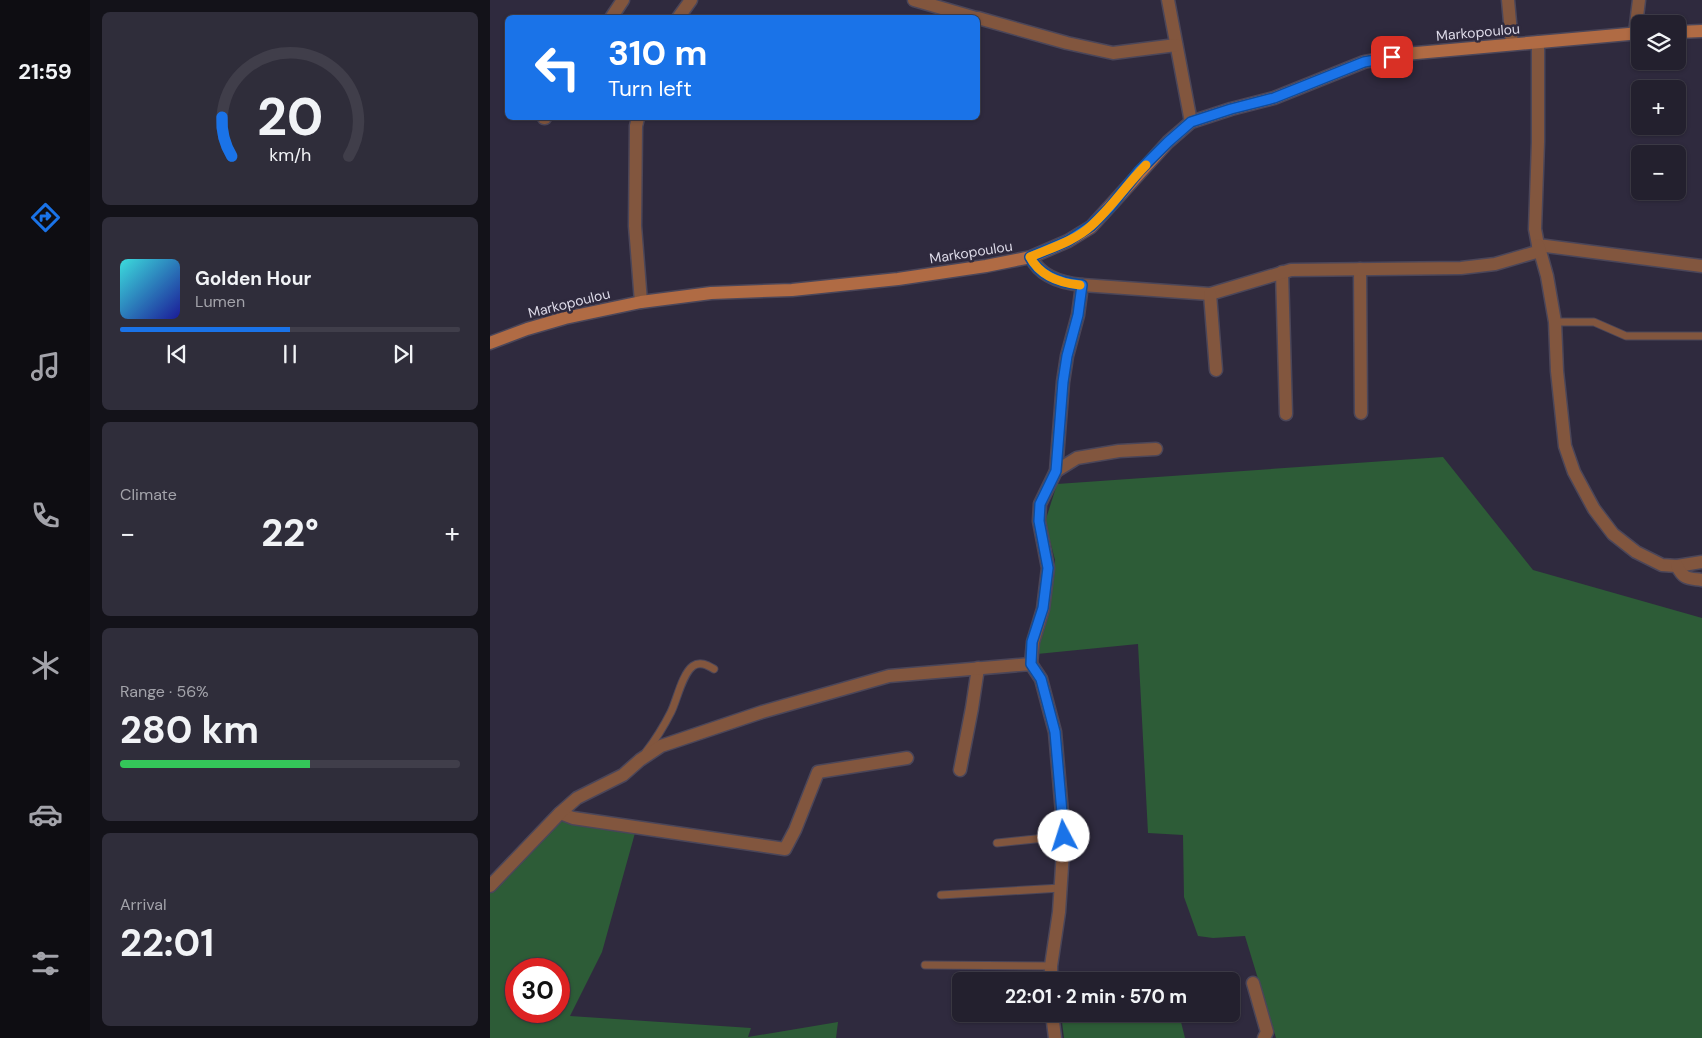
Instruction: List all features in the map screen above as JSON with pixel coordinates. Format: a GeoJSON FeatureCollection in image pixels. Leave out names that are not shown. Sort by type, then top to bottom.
{"type":"FeatureCollection","features":[{"type":"Feature","properties":{"kind":"street"},"geometry":{"type":"LineString","coordinates":[[613,15],[623,0]]}},
{"type":"Feature","properties":{"kind":"street"},"geometry":{"type":"LineString","coordinates":[[914,0],[966,15]]}},
{"type":"Feature","properties":{"kind":"street"},"geometry":{"type":"LineString","coordinates":[[1168,0],[1191,122]]}},
{"type":"Feature","properties":{"kind":"street"},"geometry":{"type":"LineString","coordinates":[[1508,0],[1512,44]]}},
{"type":"Feature","properties":{"kind":"street"},"geometry":{"type":"LineString","coordinates":[[1639,0],[1639,15]]}},
{"type":"Feature","properties":{"kind":"street"},"geometry":{"type":"LineString","coordinates":[[680,15],[688,1]]}},
{"type":"Feature","properties":{"kind":"street"},"geometry":{"type":"LineString","coordinates":[[980,19],[1067,43],[1113,53],[1176,45]]}},
{"type":"Feature","properties":{"kind":"street"},"geometry":{"type":"LineString","coordinates":[[1686,32],[1702,31]]}},
{"type":"Feature","properties":{"kind":"street","name":"Markopoulou"},"geometry":{"type":"LineString","coordinates":[[490,343],[527,329],[565,318],[640,302],[711,293],[792,290],[898,279],[986,266],[1030,257],[1068,241],[1091,226],[1110,207],[1139,171],[1191,122],[1274,98],[1364,62],[1405,54],[1631,34]]}},
{"type":"Feature","properties":{"kind":"street"},"geometry":{"type":"LineString","coordinates":[[1538,42],[1538,142],[1535,229],[1548,276],[1555,322],[1557,371],[1565,446],[1574,472],[1594,508],[1614,534],[1636,552],[1662,565],[1677,566],[1702,562]]}},
{"type":"Feature","properties":{"kind":"street"},"geometry":{"type":"LineString","coordinates":[[638,120],[635,226],[640,302]]}},
{"type":"Feature","properties":{"kind":"street"},"geometry":{"type":"LineString","coordinates":[[1030,257],[1035,265],[1047,276],[1071,284],[1210,294],[1291,270],[1461,268],[1495,264],[1539,248],[1702,266]]}},
{"type":"Feature","properties":{"kind":"street"},"geometry":{"type":"LineString","coordinates":[[1360,269],[1361,413]]}},
{"type":"Feature","properties":{"kind":"street"},"geometry":{"type":"LineString","coordinates":[[1282,272],[1286,414]]}},
{"type":"Feature","properties":{"kind":"street"},"geometry":{"type":"LineString","coordinates":[[1052,972],[1059,912],[1064,836],[1055,732],[1041,679],[1031,664],[1032,642],[1043,608],[1048,568],[1039,521],[1040,504],[1056,471],[1063,382],[1067,356],[1078,315],[1082,285]]}},
{"type":"Feature","properties":{"kind":"street"},"geometry":{"type":"LineString","coordinates":[[1210,294],[1216,370]]}},
{"type":"Feature","properties":{"kind":"street"},"geometry":{"type":"LineString","coordinates":[[1056,471],[1078,458],[1119,451],[1156,449]]}},
{"type":"Feature","properties":{"kind":"street"},"geometry":{"type":"LineString","coordinates":[[1677,566],[1684,578],[1702,580]]}},
{"type":"Feature","properties":{"kind":"street"},"geometry":{"type":"LineString","coordinates":[[490,886],[560,813],[577,798],[623,775],[640,760],[661,746],[762,712],[889,676],[1031,664]]}},
{"type":"Feature","properties":{"kind":"street"},"geometry":{"type":"LineString","coordinates":[[960,770],[978,668]]}},
{"type":"Feature","properties":{"kind":"street"},"geometry":{"type":"LineString","coordinates":[[560,813],[573,818],[786,850],[818,772],[907,758]]}},
{"type":"Feature","properties":{"kind":"street"},"geometry":{"type":"LineString","coordinates":[[1254,982],[1267,1032],[1264,1038]]}},
{"type":"Feature","properties":{"kind":"street"},"geometry":{"type":"LineString","coordinates":[[1053,1022],[1055,1038]]}},
{"type":"Feature","properties":{"kind":"lane"},"geometry":{"type":"LineString","coordinates":[[1555,322],[1594,322],[1626,336],[1702,336]]}},
{"type":"Feature","properties":{"kind":"lane"},"geometry":{"type":"LineString","coordinates":[[640,760],[656,739],[672,710],[688,671],[694,665],[704,663],[714,668]]}},
{"type":"Feature","properties":{"kind":"lane"},"geometry":{"type":"LineString","coordinates":[[997,843],[1064,836]]}},
{"type":"Feature","properties":{"kind":"lane"},"geometry":{"type":"LineString","coordinates":[[941,895],[1061,888]]}},
{"type":"Feature","properties":{"kind":"lane"},"geometry":{"type":"LineString","coordinates":[[925,965],[1052,966]]}},
{"type":"Feature","properties":{"kind":"green space"},"geometry":{"type":"Polygon","coordinates":[[[1443,457],[1533,570],[1702,618],[1702,1038],[1276,1038],[1245,936],[1213,938],[1198,936],[1184,897],[1183,835],[1148,833],[1138,644],[1037,654],[1054,578],[1055,560],[1045,522],[1057,484],[1443,457]]]}},
{"type":"Feature","properties":{"kind":"green space"},"geometry":{"type":"Polygon","coordinates":[[[558,821],[635,833],[602,952],[570,1016],[751,1028],[748,1037],[838,1022],[836,1038],[490,1038],[490,892],[558,821]]]}},
{"type":"Feature","properties":{"kind":"green space"},"geometry":{"type":"Polygon","coordinates":[[[1062,1022],[1181,1022],[1185,1038],[1064,1038],[1062,1022]]]}},
{"type":"Feature","properties":{"kind":"slow traffic"},"geometry":{"type":"LineString","coordinates":[[1080,285],[1059,281],[1047,276],[1035,265],[1030,257],[1068,241],[1091,226],[1146,165]]}},
{"type":"Feature","properties":{"kind":"route"},"geometry":{"type":"LineString","coordinates":[[1064,836],[1055,732],[1041,679],[1031,664],[1032,642],[1043,608],[1048,568],[1039,521],[1040,504],[1056,471],[1063,382],[1067,356],[1078,315],[1082,285],[1059,281],[1047,276],[1035,265],[1030,257],[1068,241],[1091,226],[1110,207],[1139,171],[1191,122],[1274,98],[1364,62],[1392,57]]}}]}
